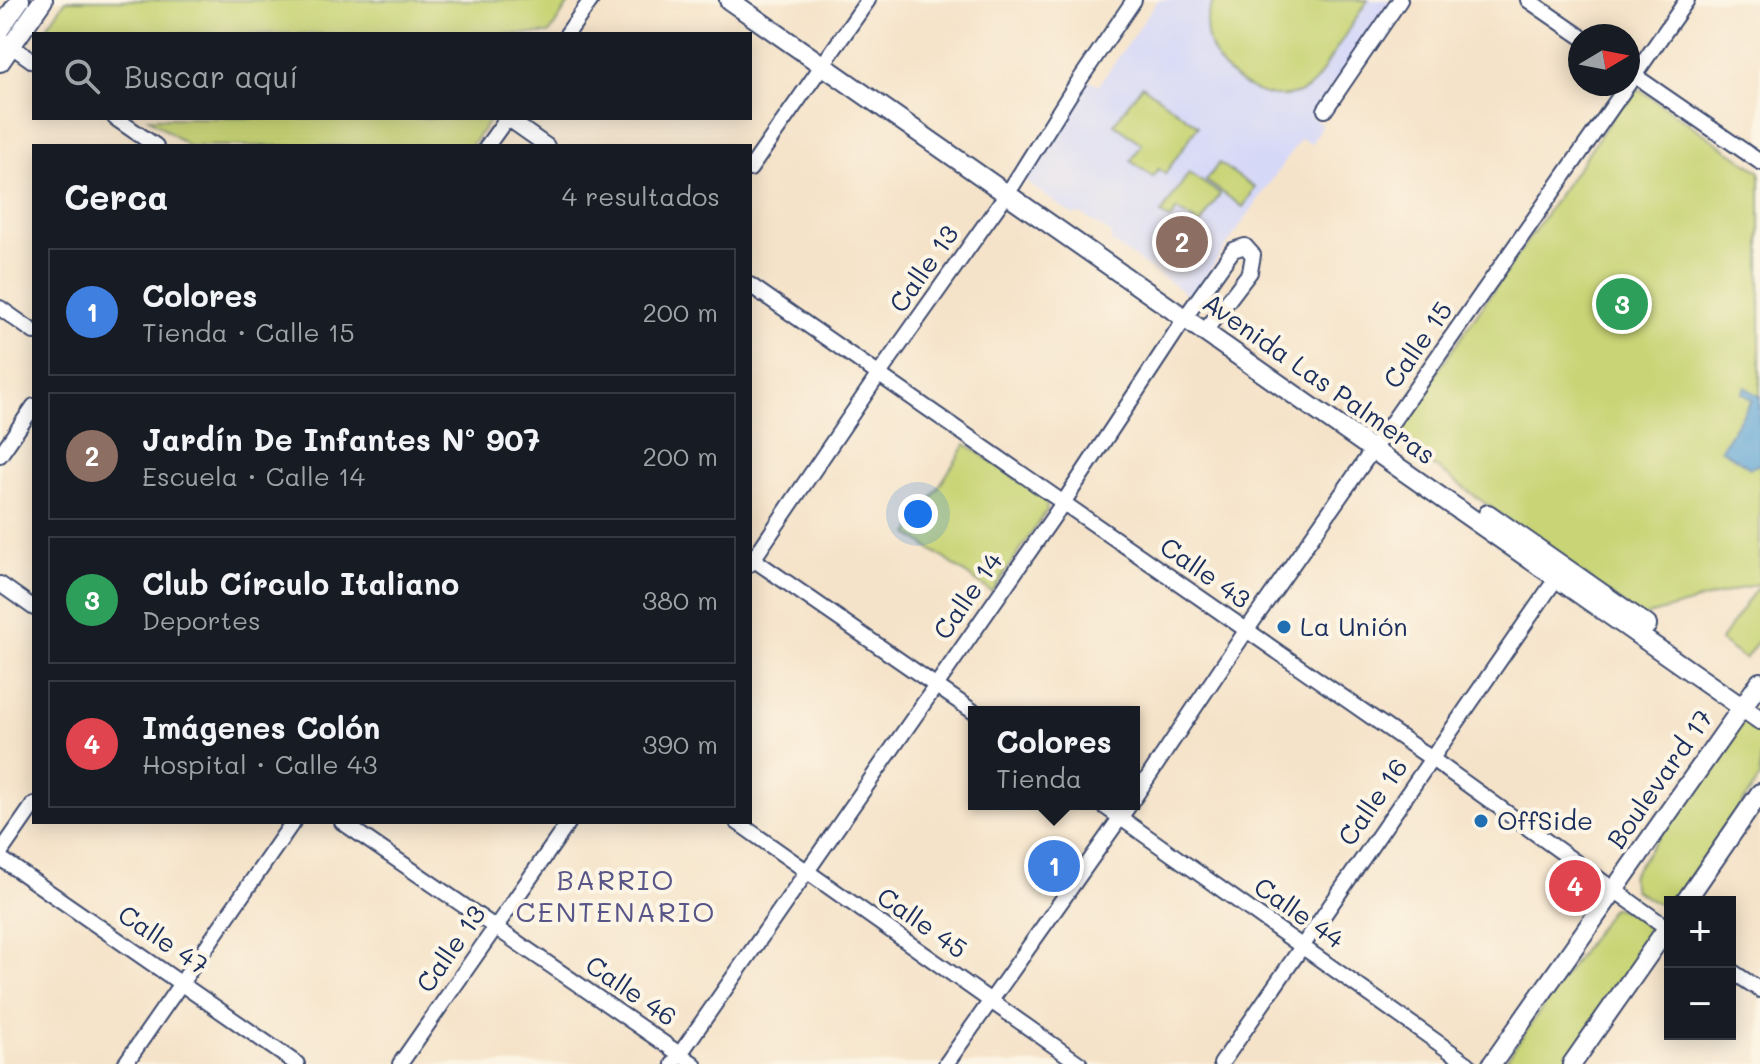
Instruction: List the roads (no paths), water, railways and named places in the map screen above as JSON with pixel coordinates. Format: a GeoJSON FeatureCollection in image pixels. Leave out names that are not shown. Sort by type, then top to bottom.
{"type":"FeatureCollection","features":[{"type":"Feature","properties":{"kind":"main road"},"geometry":{"type":"LineString","coordinates":[[0,29],[20,0]]}},
{"type":"Feature","properties":{"kind":"main road"},"geometry":{"type":"LineString","coordinates":[[4,48],[43,0]]}},
{"type":"Feature","properties":{"kind":"main road","name":"Avenida Las Palmeras"},"geometry":{"type":"LineString","coordinates":[[729,0],[826,61],[1560,572],[1753,698],[1760,720]]}},
{"type":"Feature","properties":{"kind":"main road","name":"Avenida Las Palmeras"},"geometry":{"type":"LineString","coordinates":[[750,0],[826,61]]}},
{"type":"Feature","properties":{"kind":"main road","name":"Boulevard 17"},"geometry":{"type":"LineString","coordinates":[[1492,1064],[1753,698]]}},
{"type":"Feature","properties":{"kind":"main road"},"geometry":{"type":"LineString","coordinates":[[1689,896],[1760,793]]}},
{"type":"Feature","properties":{"kind":"main road"},"geometry":{"type":"LineString","coordinates":[[1572,1064],[1664,935]]}},
{"type":"Feature","properties":{"kind":"street"},"geometry":{"type":"LineString","coordinates":[[568,32],[591,0]]}},
{"type":"Feature","properties":{"kind":"street"},"geometry":{"type":"LineString","coordinates":[[752,166],[868,0]]}},
{"type":"Feature","properties":{"kind":"street","name":"Calle 13"},"geometry":{"type":"LineString","coordinates":[[752,559],[1010,189],[1134,0]]}},
{"type":"Feature","properties":{"kind":"street"},"geometry":{"type":"LineString","coordinates":[[1325,110],[1400,0]]}},
{"type":"Feature","properties":{"kind":"street"},"geometry":{"type":"LineString","coordinates":[[1528,0],[1568,28]]}},
{"type":"Feature","properties":{"kind":"street","name":"Calle 15"},"geometry":{"type":"LineString","coordinates":[[1640,62],[1687,0]]}},
{"type":"Feature","properties":{"kind":"street"},"geometry":{"type":"LineString","coordinates":[[4,48],[32,61]]}},
{"type":"Feature","properties":{"kind":"street"},"geometry":{"type":"LineString","coordinates":[[1640,78],[1759,160]]}},
{"type":"Feature","properties":{"kind":"street","name":"Calle 15"},"geometry":{"type":"LineString","coordinates":[[1140,789],[1616,96]]}},
{"type":"Feature","properties":{"kind":"street"},"geometry":{"type":"LineString","coordinates":[[118,120],[153,144]]}},
{"type":"Feature","properties":{"kind":"street"},"geometry":{"type":"LineString","coordinates":[[488,144],[506,120]]}},
{"type":"Feature","properties":{"kind":"street"},"geometry":{"type":"LineString","coordinates":[[510,120],[544,144]]}},
{"type":"Feature","properties":{"kind":"street","name":"Calle 14"},"geometry":{"type":"LineString","coordinates":[[677,1059],[1063,503],[1188,313],[1233,250],[1245,246],[1253,255],[1250,272],[1208,327]]}},
{"type":"Feature","properties":{"kind":"street","name":"Calle 43"},"geometry":{"type":"LineString","coordinates":[[752,286],[1432,759],[1664,924]]}},
{"type":"Feature","properties":{"kind":"street"},"geometry":{"type":"LineString","coordinates":[[0,308],[32,331]]}},
{"type":"Feature","properties":{"kind":"street"},"geometry":{"type":"LineString","coordinates":[[0,455],[32,409]]}},
{"type":"Feature","properties":{"kind":"street"},"geometry":{"type":"LineString","coordinates":[[752,561],[968,708]]}},
{"type":"Feature","properties":{"kind":"street","name":"Calle 16"},"geometry":{"type":"LineString","coordinates":[[1221,1064],[1560,572]]}},
{"type":"Feature","properties":{"kind":"street"},"geometry":{"type":"LineString","coordinates":[[0,584],[32,607]]}},
{"type":"Feature","properties":{"kind":"street"},"geometry":{"type":"LineString","coordinates":[[0,856],[32,807]]}},
{"type":"Feature","properties":{"kind":"street","name":"Calle 44"},"geometry":{"type":"LineString","coordinates":[[1109,810],[1468,1064]]}},
{"type":"Feature","properties":{"kind":"street"},"geometry":{"type":"LineString","coordinates":[[946,1064],[1126,810]]}},
{"type":"Feature","properties":{"kind":"street"},"geometry":{"type":"LineString","coordinates":[[125,1064],[292,824]]}},
{"type":"Feature","properties":{"kind":"street","name":"Calle 46"},"geometry":{"type":"LineString","coordinates":[[345,824],[677,1059],[694,1064]]}},
{"type":"Feature","properties":{"kind":"street","name":"Calle 13"},"geometry":{"type":"LineString","coordinates":[[400,1064],[568,824]]}},
{"type":"Feature","properties":{"kind":"street","name":"Calle 45"},"geometry":{"type":"LineString","coordinates":[[740,824],[1080,1064]]}},
{"type":"Feature","properties":{"kind":"street","name":"Calle 47"},"geometry":{"type":"LineString","coordinates":[[0,856],[297,1064]]}},
{"type":"Feature","properties":{"kind":"street"},"geometry":{"type":"LineString","coordinates":[[1736,974],[1760,990]]}},
{"type":"Feature","properties":{"kind":"water"},"geometry":{"type":"Polygon","coordinates":[[[1745,387],[1760,397],[1760,464],[1750,468],[1721,449],[1752,400],[1742,393],[1745,387]]]}},
{"type":"Feature","properties":{"kind":"place","name":"Jardín De Infantes Nº 907"},"geometry":{"type":"Point","coordinates":[1182,242]}},
{"type":"Feature","properties":{"kind":"place","name":"Club Círculo Italiano"},"geometry":{"type":"Point","coordinates":[1622,304]}},
{"type":"Feature","properties":{"kind":"place","name":"La Unión"},"geometry":{"type":"Point","coordinates":[1284,627]}},
{"type":"Feature","properties":{"kind":"place","name":"OffSide"},"geometry":{"type":"Point","coordinates":[1481,821]}},
{"type":"Feature","properties":{"kind":"place","name":"Colores"},"geometry":{"type":"Point","coordinates":[1054,866]}},
{"type":"Feature","properties":{"kind":"place","name":"Imágenes Colón"},"geometry":{"type":"Point","coordinates":[1575,886]}},
{"type":"Feature","properties":{"kind":"district","name":"BARRIO CENTENARIO"},"geometry":{"type":"Point","coordinates":[616,896]}}]}
